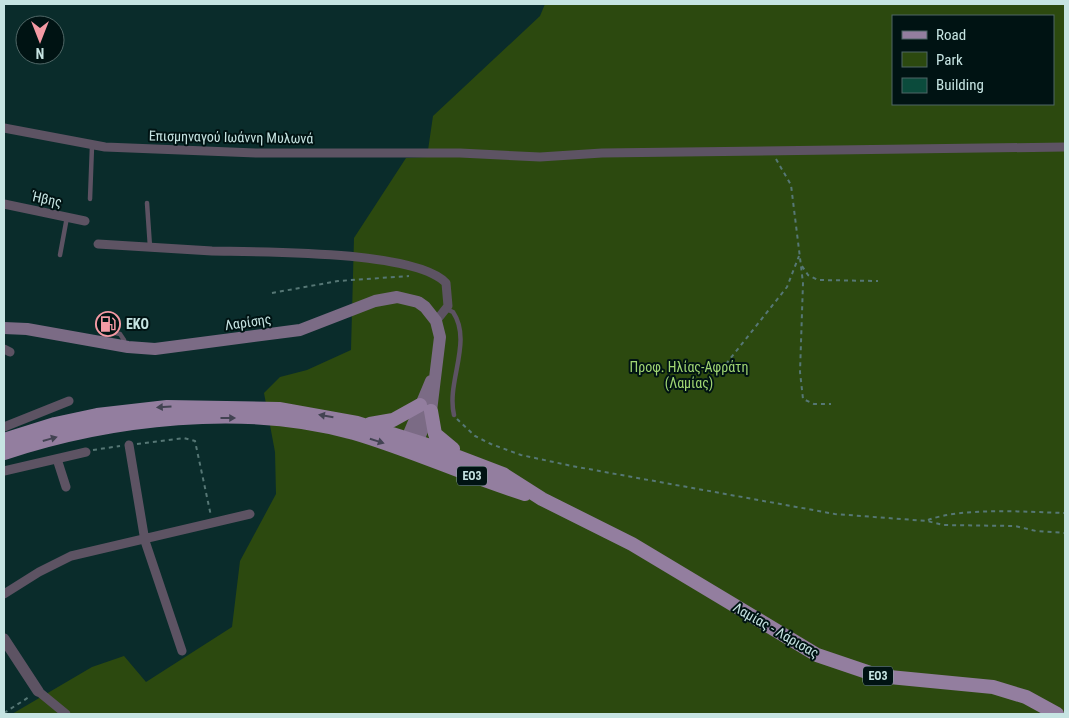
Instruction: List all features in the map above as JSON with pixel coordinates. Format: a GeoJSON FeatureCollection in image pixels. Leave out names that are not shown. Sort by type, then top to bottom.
{"type":"FeatureCollection","features":[{"type":"Feature","properties":{"kind":"main road","name":"Λαρίσης"},"geometry":{"type":"LineString","coordinates":[[4,328],[75,336],[138,348],[155,348],[300,330],[375,301],[398,297],[418,302],[436,320]]}},
{"type":"Feature","properties":{"kind":"main road","name":"ΕΟ3"},"geometry":{"type":"LineString","coordinates":[[409,445],[425,408],[436,367],[440,338],[436,320]]}},
{"type":"Feature","properties":{"kind":"main road"},"geometry":{"type":"LineString","coordinates":[[4,440],[55,424],[97,415],[167,407],[279,409],[356,423],[388,422],[425,408]]}},
{"type":"Feature","properties":{"kind":"main road","name":"ΕΟ3"},"geometry":{"type":"LineString","coordinates":[[425,408],[438,437],[468,460]]}},
{"type":"Feature","properties":{"kind":"main road"},"geometry":{"type":"LineString","coordinates":[[4,453],[57,437],[115,425],[167,419],[256,418],[308,424],[354,433],[468,460]]}},
{"type":"Feature","properties":{"kind":"main road"},"geometry":{"type":"LineString","coordinates":[[356,423],[409,445]]}},
{"type":"Feature","properties":{"kind":"main road","name":"Λαμίας - Λάρισας"},"geometry":{"type":"LineString","coordinates":[[409,445],[498,486],[542,499]]}},
{"type":"Feature","properties":{"kind":"main road","name":"Λαμίας - Λάρισας"},"geometry":{"type":"LineString","coordinates":[[468,460],[503,474],[542,499],[632,544],[817,655],[880,676],[993,687],[1026,697],[1057,714]]}},
{"type":"Feature","properties":{"kind":"street","name":"Επισμηναγού Ιωάννη Μυλωνά"},"geometry":{"type":"LineString","coordinates":[[4,128],[92,146],[256,153],[540,156],[602,153],[1065,147]]}},
{"type":"Feature","properties":{"kind":"street","name":"Ήβης"},"geometry":{"type":"LineString","coordinates":[[4,204],[86,221]]}},
{"type":"Feature","properties":{"kind":"street"},"geometry":{"type":"LineString","coordinates":[[98,244],[330,254],[406,266],[442,279],[449,293],[446,308],[436,320]]}},
{"type":"Feature","properties":{"kind":"street"},"geometry":{"type":"LineString","coordinates":[[4,427],[69,401]]}},
{"type":"Feature","properties":{"kind":"street"},"geometry":{"type":"LineString","coordinates":[[129,444],[145,540],[182,651]]}},
{"type":"Feature","properties":{"kind":"street"},"geometry":{"type":"LineString","coordinates":[[4,471],[86,452]]}},
{"type":"Feature","properties":{"kind":"street"},"geometry":{"type":"LineString","coordinates":[[58,459],[66,487]]}},
{"type":"Feature","properties":{"kind":"street"},"geometry":{"type":"LineString","coordinates":[[4,594],[39,572],[71,556],[250,514]]}},
{"type":"Feature","properties":{"kind":"street"},"geometry":{"type":"LineString","coordinates":[[4,639],[38,691],[66,714]]}},
{"type":"Feature","properties":{"kind":"lane"},"geometry":{"type":"LineString","coordinates":[[90,199],[92,146]]}},
{"type":"Feature","properties":{"kind":"lane"},"geometry":{"type":"LineString","coordinates":[[146,203],[150,247]]}},
{"type":"Feature","properties":{"kind":"lane"},"geometry":{"type":"LineString","coordinates":[[60,255],[67,217]]}},
{"type":"Feature","properties":{"kind":"lane"},"geometry":{"type":"LineString","coordinates":[[446,308],[453,312],[460,328],[460,345],[452,397],[454,415]]}},
{"type":"Feature","properties":{"kind":"lane"},"geometry":{"type":"LineString","coordinates":[[104,335],[111,332],[120,334],[124,340]]}},
{"type":"Feature","properties":{"kind":"path"},"geometry":{"type":"LineString","coordinates":[[773,152],[791,185],[800,254],[803,284],[800,372],[802,399],[814,404],[831,404]]}},
{"type":"Feature","properties":{"kind":"path"},"geometry":{"type":"LineString","coordinates":[[726,364],[787,287],[800,254]]}},
{"type":"Feature","properties":{"kind":"path"},"geometry":{"type":"LineString","coordinates":[[801,266],[808,275],[818,280],[878,281]]}},
{"type":"Feature","properties":{"kind":"path"},"geometry":{"type":"LineString","coordinates":[[272,293],[348,280],[410,276]]}},
{"type":"Feature","properties":{"kind":"path"},"geometry":{"type":"LineString","coordinates":[[454,415],[461,426],[475,436],[491,444],[538,459],[836,514],[927,521],[943,525],[1015,526],[1036,531],[1065,533]]}},
{"type":"Feature","properties":{"kind":"path"},"geometry":{"type":"LineString","coordinates":[[86,452],[129,444],[184,438],[195,441],[212,524]]}},
{"type":"Feature","properties":{"kind":"path"},"geometry":{"type":"LineString","coordinates":[[927,521],[948,515],[1065,513]]}},
{"type":"Feature","properties":{"kind":"path"},"geometry":{"type":"LineString","coordinates":[[4,713],[38,691]]}},
{"type":"Feature","properties":{"kind":"green space","name":"Προφ. Ηλίας-Αφράτη (Λαμίας)"},"geometry":{"type":"Polygon","coordinates":[[[545,4],[1065,4],[1065,714],[12,714],[92,667],[124,656],[146,682],[232,627],[240,561],[276,494],[275,452],[264,393],[280,377],[307,370],[351,350],[354,238],[406,158],[427,157],[433,116],[540,16],[545,4]]]}},
{"type":"Feature","properties":{"kind":"building"},"geometry":{"type":"Polygon","coordinates":[[[104,316],[113,317],[112,328],[103,329],[104,316]]]}},
{"type":"Feature","properties":{"kind":"place","name":"EKO"},"geometry":{"type":"Point","coordinates":[108,324]}}]}
